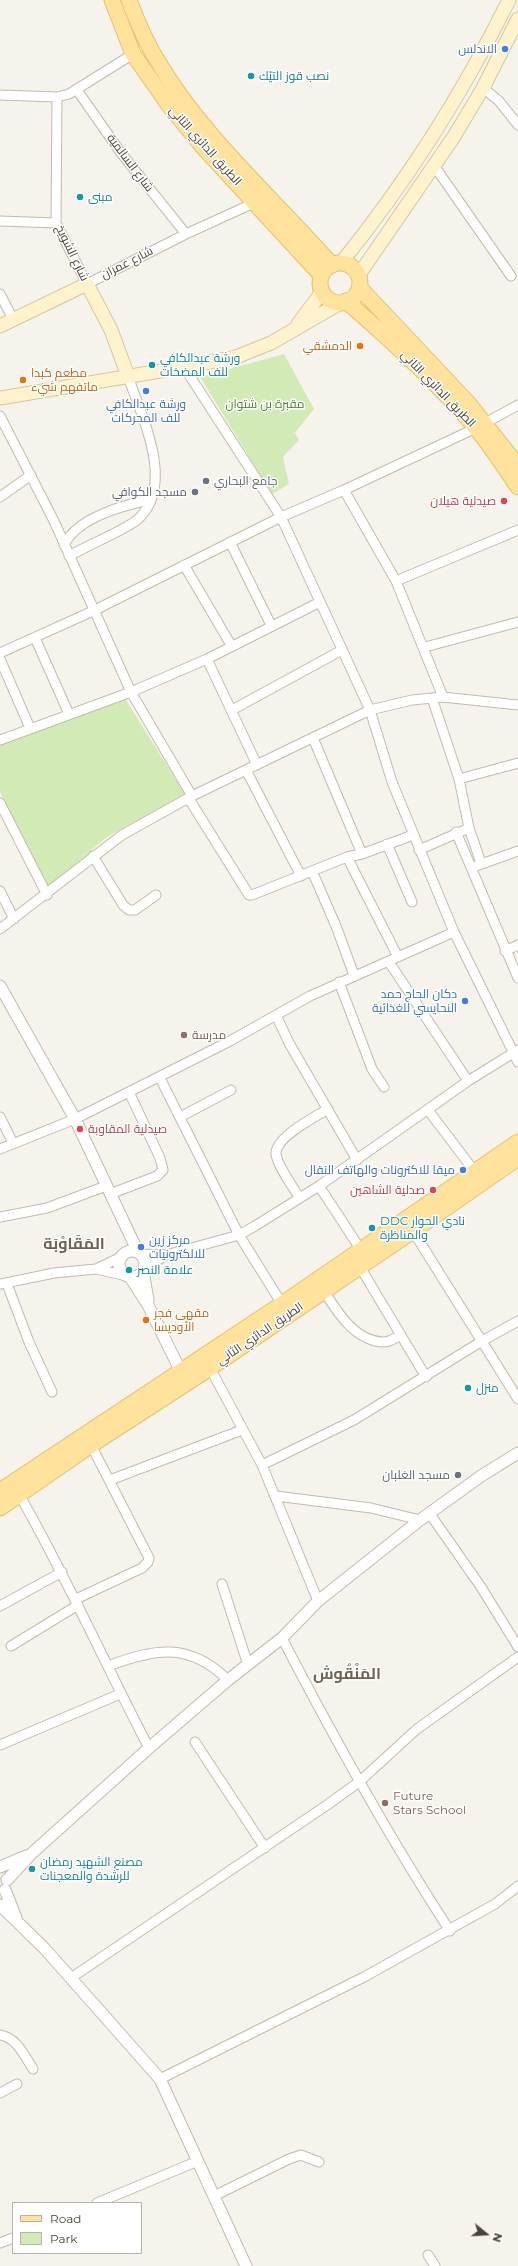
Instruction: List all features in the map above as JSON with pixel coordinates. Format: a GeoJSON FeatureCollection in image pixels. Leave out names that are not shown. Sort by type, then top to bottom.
{"type":"FeatureCollection","features":[{"type":"Feature","properties":{"kind":"main road","name":"الطريق الدائري الثاني"},"geometry":{"type":"LineString","coordinates":[[112,0],[133,54],[183,123],[321,275]]}},
{"type":"Feature","properties":{"kind":"main road","name":"الطريق الدائري الثاني"},"geometry":{"type":"LineString","coordinates":[[129,0],[143,35],[157,60],[204,125],[337,264]]}},
{"type":"Feature","properties":{"kind":"main road"},"geometry":{"type":"LineString","coordinates":[[344,302],[329,299],[322,292],[320,284],[321,275],[326,269],[337,264],[392,197],[431,141],[465,85],[509,0]]}},
{"type":"Feature","properties":{"kind":"main road"},"geometry":{"type":"LineString","coordinates":[[0,398],[184,368],[248,353],[272,343],[295,328],[354,296],[358,281],[435,167],[483,88],[518,19]]}},
{"type":"Feature","properties":{"kind":"main road"},"geometry":{"type":"LineString","coordinates":[[337,264],[351,267],[358,281]]}},
{"type":"Feature","properties":{"kind":"main road","name":"الطريق الدائري الثاني"},"geometry":{"type":"LineString","coordinates":[[358,281],[480,425],[518,466]]}},
{"type":"Feature","properties":{"kind":"main road","name":"شارع عمران"},"geometry":{"type":"LineString","coordinates":[[0,326],[87,284]]}},
{"type":"Feature","properties":{"kind":"main road","name":"شارع الشويخ"},"geometry":{"type":"LineString","coordinates":[[87,284],[111,330],[128,376]]}},
{"type":"Feature","properties":{"kind":"main road"},"geometry":{"type":"LineString","coordinates":[[295,328],[322,292]]}},
{"type":"Feature","properties":{"kind":"main road","name":"الطريق الدائري الثاني"},"geometry":{"type":"LineString","coordinates":[[344,302],[406,356],[480,425],[518,487]]}},
{"type":"Feature","properties":{"kind":"main road"},"geometry":{"type":"LineString","coordinates":[[502,1154],[518,1134]]}},
{"type":"Feature","properties":{"kind":"main road","name":"الطريق الدائري الثاني"},"geometry":{"type":"LineString","coordinates":[[0,1508],[20,1496],[91,1445],[282,1304],[518,1142]]}},
{"type":"Feature","properties":{"kind":"main road","name":"الطريق الدائري الثاني"},"geometry":{"type":"LineString","coordinates":[[0,1492],[183,1377],[210,1368],[413,1231],[517,1158]]}},
{"type":"Feature","properties":{"kind":"street"},"geometry":{"type":"LineString","coordinates":[[0,96],[57,97],[77,90],[133,54]]}},
{"type":"Feature","properties":{"kind":"street"},"geometry":{"type":"LineString","coordinates":[[483,88],[499,100],[518,125]]}},
{"type":"Feature","properties":{"kind":"street","name":"شارع السالمية"},"geometry":{"type":"LineString","coordinates":[[77,90],[121,153],[186,234]]}},
{"type":"Feature","properties":{"kind":"street","name":"شارع الشويخ"},"geometry":{"type":"LineString","coordinates":[[57,97],[56,223],[87,284]]}},
{"type":"Feature","properties":{"kind":"street"},"geometry":{"type":"LineString","coordinates":[[435,167],[511,276]]}},
{"type":"Feature","properties":{"kind":"street","name":"شارع عمران"},"geometry":{"type":"LineString","coordinates":[[87,284],[186,234],[256,202]]}},
{"type":"Feature","properties":{"kind":"street"},"geometry":{"type":"LineString","coordinates":[[0,220],[56,223]]}},
{"type":"Feature","properties":{"kind":"street"},"geometry":{"type":"LineString","coordinates":[[0,294],[13,319]]}},
{"type":"Feature","properties":{"kind":"street"},"geometry":{"type":"LineString","coordinates":[[184,368],[281,517],[370,710],[382,752],[413,835],[454,932],[516,1052],[518,1062]]}},
{"type":"Feature","properties":{"kind":"street"},"geometry":{"type":"LineString","coordinates":[[69,556],[136,521],[150,500],[155,483],[155,461],[128,376]]}},
{"type":"Feature","properties":{"kind":"street"},"geometry":{"type":"LineString","coordinates":[[0,653],[93,611],[281,517],[344,490],[480,425],[518,404]]}},
{"type":"Feature","properties":{"kind":"street"},"geometry":{"type":"LineString","coordinates":[[0,416],[64,545],[131,692],[249,895],[347,857],[362,854],[413,835]]}},
{"type":"Feature","properties":{"kind":"street"},"geometry":{"type":"LineString","coordinates":[[0,497],[31,476]]}},
{"type":"Feature","properties":{"kind":"street"},"geometry":{"type":"LineString","coordinates":[[344,490],[396,581],[425,647],[443,697]]}},
{"type":"Feature","properties":{"kind":"street"},"geometry":{"type":"LineString","coordinates":[[64,545],[78,527],[130,503],[150,500]]}},
{"type":"Feature","properties":{"kind":"street"},"geometry":{"type":"LineString","coordinates":[[396,581],[518,530]]}},
{"type":"Feature","properties":{"kind":"street"},"geometry":{"type":"LineString","coordinates":[[230,542],[270,625]]}},
{"type":"Feature","properties":{"kind":"street"},"geometry":{"type":"LineString","coordinates":[[184,566],[231,646]]}},
{"type":"Feature","properties":{"kind":"street"},"geometry":{"type":"LineString","coordinates":[[0,740],[131,692],[207,659],[270,625],[320,602]]}},
{"type":"Feature","properties":{"kind":"street"},"geometry":{"type":"LineString","coordinates":[[425,647],[518,622]]}},
{"type":"Feature","properties":{"kind":"street"},"geometry":{"type":"LineString","coordinates":[[35,638],[69,714]]}},
{"type":"Feature","properties":{"kind":"street"},"geometry":{"type":"LineString","coordinates":[[232,710],[342,650]]}},
{"type":"Feature","properties":{"kind":"street"},"geometry":{"type":"LineString","coordinates":[[0,659],[30,728]]}},
{"type":"Feature","properties":{"kind":"street"},"geometry":{"type":"LineString","coordinates":[[207,659],[257,765]]}},
{"type":"Feature","properties":{"kind":"street"},"geometry":{"type":"LineString","coordinates":[[0,929],[47,895],[93,856],[122,835],[191,797],[370,710],[443,697],[518,705]]}},
{"type":"Feature","properties":{"kind":"street"},"geometry":{"type":"LineString","coordinates":[[432,698],[459,779],[469,828],[481,863]]}},
{"type":"Feature","properties":{"kind":"street"},"geometry":{"type":"LineString","coordinates":[[313,738],[362,854]]}},
{"type":"Feature","properties":{"kind":"street"},"geometry":{"type":"LineString","coordinates":[[459,779],[518,763]]}},
{"type":"Feature","properties":{"kind":"street"},"geometry":{"type":"LineString","coordinates":[[246,770],[301,876]]}},
{"type":"Feature","properties":{"kind":"street"},"geometry":{"type":"LineString","coordinates":[[0,803],[47,895]]}},
{"type":"Feature","properties":{"kind":"street"},"geometry":{"type":"LineString","coordinates":[[419,850],[456,832],[469,828]]}},
{"type":"Feature","properties":{"kind":"street"},"geometry":{"type":"LineString","coordinates":[[456,832],[505,951],[518,978]]}},
{"type":"Feature","properties":{"kind":"street"},"geometry":{"type":"LineString","coordinates":[[387,844],[412,902]]}},
{"type":"Feature","properties":{"kind":"street"},"geometry":{"type":"LineString","coordinates":[[472,869],[481,863],[518,851]]}},
{"type":"Feature","properties":{"kind":"street"},"geometry":{"type":"LineString","coordinates":[[93,856],[123,905],[129,910],[135,910],[156,895]]}},
{"type":"Feature","properties":{"kind":"street"},"geometry":{"type":"LineString","coordinates":[[347,857],[398,957]]}},
{"type":"Feature","properties":{"kind":"street"},"geometry":{"type":"LineString","coordinates":[[312,871],[336,926],[354,975]]}},
{"type":"Feature","properties":{"kind":"street"},"geometry":{"type":"LineString","coordinates":[[0,892],[14,919]]}},
{"type":"Feature","properties":{"kind":"street"},"geometry":{"type":"LineString","coordinates":[[0,1149],[75,1119],[160,1078],[339,982],[389,962],[454,932]]}},
{"type":"Feature","properties":{"kind":"street"},"geometry":{"type":"LineString","coordinates":[[505,951],[518,945]]}},
{"type":"Feature","properties":{"kind":"street"},"geometry":{"type":"LineString","coordinates":[[389,962],[468,1081]]}},
{"type":"Feature","properties":{"kind":"street"},"geometry":{"type":"LineString","coordinates":[[339,982],[372,1069],[384,1087]]}},
{"type":"Feature","properties":{"kind":"street"},"geometry":{"type":"LineString","coordinates":[[0,986],[75,1119],[125,1227],[145,1262],[144,1270],[148,1305]]}},
{"type":"Feature","properties":{"kind":"street"},"geometry":{"type":"LineString","coordinates":[[276,1015],[289,1043],[357,1160]]}},
{"type":"Feature","properties":{"kind":"street"},"geometry":{"type":"LineString","coordinates":[[52,1392],[4,1284],[54,1273],[96,1269],[128,1277],[137,1276],[166,1255],[239,1235],[319,1186],[468,1081],[516,1052]]}},
{"type":"Feature","properties":{"kind":"street"},"geometry":{"type":"LineString","coordinates":[[160,1078],[239,1235],[282,1304]]}},
{"type":"Feature","properties":{"kind":"street"},"geometry":{"type":"LineString","coordinates":[[180,1117],[231,1090]]}},
{"type":"Feature","properties":{"kind":"street"},"geometry":{"type":"LineString","coordinates":[[0,1217],[47,1208],[158,1176],[163,1170],[160,1158],[129,1092]]}},
{"type":"Feature","properties":{"kind":"street"},"geometry":{"type":"LineString","coordinates":[[299,1197],[276,1154],[277,1148],[286,1136],[328,1109]]}},
{"type":"Feature","properties":{"kind":"street"},"geometry":{"type":"LineString","coordinates":[[428,1110],[475,1172]]}},
{"type":"Feature","properties":{"kind":"street"},"geometry":{"type":"LineString","coordinates":[[0,1117],[13,1143]]}},
{"type":"Feature","properties":{"kind":"street"},"geometry":{"type":"LineString","coordinates":[[319,1186],[361,1250]]}},
{"type":"Feature","properties":{"kind":"street"},"geometry":{"type":"LineString","coordinates":[[125,1227],[120,1268],[148,1305],[183,1377]]}},
{"type":"Feature","properties":{"kind":"street"},"geometry":{"type":"LineString","coordinates":[[413,1231],[518,1399]]}},
{"type":"Feature","properties":{"kind":"street"},"geometry":{"type":"LineString","coordinates":[[96,1269],[128,1252],[166,1255]]}},
{"type":"Feature","properties":{"kind":"street"},"geometry":{"type":"LineString","coordinates":[[360,1267],[426,1377]]}},
{"type":"Feature","properties":{"kind":"street"},"geometry":{"type":"LineString","coordinates":[[324,1291],[348,1324],[363,1335],[383,1342],[401,1335]]}},
{"type":"Feature","properties":{"kind":"street"},"geometry":{"type":"LineString","coordinates":[[262,1465],[354,1420],[426,1377],[482,1341],[518,1321]]}},
{"type":"Feature","properties":{"kind":"street"},"geometry":{"type":"LineString","coordinates":[[210,1368],[262,1465],[318,1601]]}},
{"type":"Feature","properties":{"kind":"street"},"geometry":{"type":"LineString","coordinates":[[110,1480],[242,1430]]}},
{"type":"Feature","properties":{"kind":"street"},"geometry":{"type":"LineString","coordinates":[[11,1646],[77,1602],[142,1568],[148,1562],[148,1554],[91,1445]]}},
{"type":"Feature","properties":{"kind":"street"},"geometry":{"type":"LineString","coordinates":[[4,1888],[30,1854],[228,1680],[282,1638],[318,1601],[425,1517],[481,1476],[518,1453]]}},
{"type":"Feature","properties":{"kind":"street"},"geometry":{"type":"LineString","coordinates":[[20,1496],[62,1572],[120,1694],[149,1748]]}},
{"type":"Feature","properties":{"kind":"street"},"geometry":{"type":"LineString","coordinates":[[276,1496],[371,1508],[425,1517],[481,1587],[518,1647]]}},
{"type":"Feature","properties":{"kind":"street"},"geometry":{"type":"LineString","coordinates":[[0,1606],[62,1572]]}},
{"type":"Feature","properties":{"kind":"street"},"geometry":{"type":"LineString","coordinates":[[222,1584],[248,1665]]}},
{"type":"Feature","properties":{"kind":"street"},"geometry":{"type":"LineString","coordinates":[[282,1638],[333,1736],[406,1864],[450,1931]]}},
{"type":"Feature","properties":{"kind":"street"},"geometry":{"type":"LineString","coordinates":[[108,1666],[143,1653],[153,1651],[176,1653],[207,1662],[228,1680]]}},
{"type":"Feature","properties":{"kind":"street"},"geometry":{"type":"LineString","coordinates":[[71,1978],[265,1848],[359,1782],[417,1729],[518,1657]]}},
{"type":"Feature","properties":{"kind":"street"},"geometry":{"type":"LineString","coordinates":[[0,1745],[120,1694]]}},
{"type":"Feature","properties":{"kind":"street"},"geometry":{"type":"LineString","coordinates":[[195,1742],[265,1848]]}},
{"type":"Feature","properties":{"kind":"street"},"geometry":{"type":"LineString","coordinates":[[18,1922],[4,1888],[0,1868],[30,1854]]}},
{"type":"Feature","properties":{"kind":"street"},"geometry":{"type":"LineString","coordinates":[[160,2079],[364,1977],[450,1931],[495,1904],[518,1886]]}},
{"type":"Feature","properties":{"kind":"street"},"geometry":{"type":"LineString","coordinates":[[0,1905],[71,1978],[160,2079],[246,2266]]}},
{"type":"Feature","properties":{"kind":"street"},"geometry":{"type":"LineString","coordinates":[[0,2035],[8,2036],[16,2043],[32,2069]]}},
{"type":"Feature","properties":{"kind":"street"},"geometry":{"type":"LineString","coordinates":[[0,2092],[17,2084]]}},
{"type":"Feature","properties":{"kind":"street"},"geometry":{"type":"LineString","coordinates":[[214,2196],[289,2159],[301,2155],[319,2162]]}},
{"type":"Feature","properties":{"kind":"street"},"geometry":{"type":"LineString","coordinates":[[99,2202],[198,2161]]}},
{"type":"Feature","properties":{"kind":"street"},"geometry":{"type":"LineString","coordinates":[[0,2243],[12,2238]]}},
{"type":"Feature","properties":{"kind":"street"},"geometry":{"type":"LineString","coordinates":[[428,2256],[435,2266]]}},
{"type":"Feature","properties":{"kind":"green space","name":"مقبرة بن شتوان"},"geometry":{"type":"Polygon","coordinates":[[[284,354],[314,409],[295,433],[299,440],[283,457],[289,484],[272,494],[200,377],[284,354]]]}},
{"type":"Feature","properties":{"kind":"green space"},"geometry":{"type":"Polygon","coordinates":[[[124,697],[185,794],[107,837],[47,889],[0,792],[0,745],[124,697]]]}},
{"type":"Feature","properties":{"kind":"place","name":"الاندلس"},"geometry":{"type":"Point","coordinates":[505,49]}},
{"type":"Feature","properties":{"kind":"place","name":"نصب قوز التيّك"},"geometry":{"type":"Point","coordinates":[251,76]}},
{"type":"Feature","properties":{"kind":"place","name":"مبنى"},"geometry":{"type":"Point","coordinates":[80,197]}},
{"type":"Feature","properties":{"kind":"place","name":"الدمشقي"},"geometry":{"type":"Point","coordinates":[360,346]}},
{"type":"Feature","properties":{"kind":"place","name":"ورشة عبدالكافي للف المضخات"},"geometry":{"type":"Point","coordinates":[152,365]}},
{"type":"Feature","properties":{"kind":"place","name":"مطعم كبدا ماتفهم شيء"},"geometry":{"type":"Point","coordinates":[23,380]}},
{"type":"Feature","properties":{"kind":"place","name":"ورشة عبدالكافي للف المحركات"},"geometry":{"type":"Point","coordinates":[146,391]}},
{"type":"Feature","properties":{"kind":"place","name":"جامع البحاري"},"geometry":{"type":"Point","coordinates":[206,481]}},
{"type":"Feature","properties":{"kind":"place","name":"مسجد الكوافي"},"geometry":{"type":"Point","coordinates":[195,492]}},
{"type":"Feature","properties":{"kind":"place","name":"صيدلية هيلان"},"geometry":{"type":"Point","coordinates":[504,501]}},
{"type":"Feature","properties":{"kind":"place","name":"دكان الحاج حمد النحايسي للغذائية"},"geometry":{"type":"Point","coordinates":[465,1001]}},
{"type":"Feature","properties":{"kind":"place","name":"مدرسة"},"geometry":{"type":"Point","coordinates":[184,1035]}},
{"type":"Feature","properties":{"kind":"place","name":"صيدلية المقاوبة"},"geometry":{"type":"Point","coordinates":[80,1129]}},
{"type":"Feature","properties":{"kind":"place","name":"ميقا للاكترونات والهاتف النقال"},"geometry":{"type":"Point","coordinates":[463,1170]}},
{"type":"Feature","properties":{"kind":"place","name":"صدلية الشاهين"},"geometry":{"type":"Point","coordinates":[433,1190]}},
{"type":"Feature","properties":{"kind":"place","name":"DDC نادي الحوار والمناظرة"},"geometry":{"type":"Point","coordinates":[372,1228]}},
{"type":"Feature","properties":{"kind":"place","name":"مركز زين للالكترونيات"},"geometry":{"type":"Point","coordinates":[141,1247]}},
{"type":"Feature","properties":{"kind":"place","name":"علامة النصر"},"geometry":{"type":"Point","coordinates":[129,1270]}},
{"type":"Feature","properties":{"kind":"place","name":"مقهى فجر الأوديسا"},"geometry":{"type":"Point","coordinates":[146,1320]}},
{"type":"Feature","properties":{"kind":"place","name":"منزل"},"geometry":{"type":"Point","coordinates":[468,1388]}},
{"type":"Feature","properties":{"kind":"place","name":"مسجد الغلبان"},"geometry":{"type":"Point","coordinates":[458,1475]}},
{"type":"Feature","properties":{"kind":"place","name":"Future Stars School"},"geometry":{"type":"Point","coordinates":[385,1803]}},
{"type":"Feature","properties":{"kind":"place","name":"مصنع الشهيد رمضان للرشدة والمعجنات"},"geometry":{"type":"Point","coordinates":[32,1869]}},
{"type":"Feature","properties":{"kind":"district","name":"المَقَاوْبَة"},"geometry":{"type":"Point","coordinates":[74,1244]}},
{"type":"Feature","properties":{"kind":"district","name":"المَنْقُوش"},"geometry":{"type":"Point","coordinates":[347,1674]}}]}
